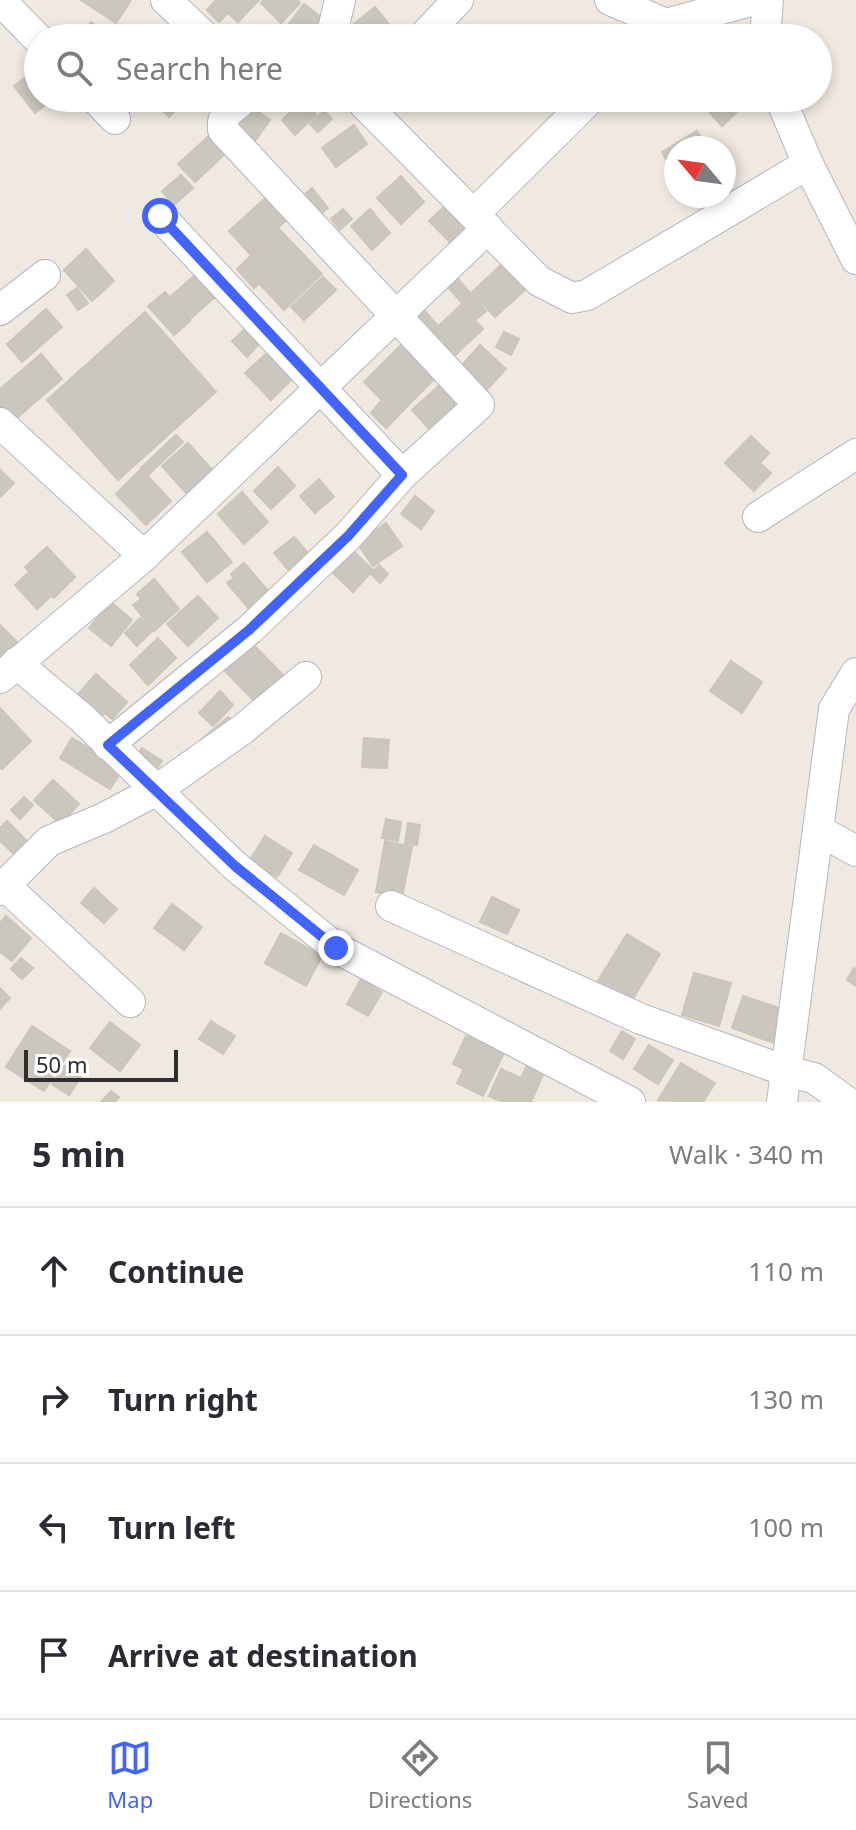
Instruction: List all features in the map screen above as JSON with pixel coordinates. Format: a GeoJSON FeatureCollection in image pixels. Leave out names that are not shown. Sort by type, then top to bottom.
{"type":"FeatureCollection","features":[{"type":"Feature","properties":{"kind":"street"},"geometry":{"type":"LineString","coordinates":[[0,0],[24,25]]}},
{"type":"Feature","properties":{"kind":"street"},"geometry":{"type":"LineString","coordinates":[[166,0],[191,24]]}},
{"type":"Feature","properties":{"kind":"street"},"geometry":{"type":"LineString","coordinates":[[334,24],[340,0]]}},
{"type":"Feature","properties":{"kind":"street"},"geometry":{"type":"LineString","coordinates":[[435,24],[458,0]]}},
{"type":"Feature","properties":{"kind":"street"},"geometry":{"type":"LineString","coordinates":[[610,0],[648,24]]}},
{"type":"Feature","properties":{"kind":"street"},"geometry":{"type":"LineString","coordinates":[[680,24],[754,0]]}},
{"type":"Feature","properties":{"kind":"street"},"geometry":{"type":"LineString","coordinates":[[766,24],[768,0]]}},
{"type":"Feature","properties":{"kind":"street"},"geometry":{"type":"LineString","coordinates":[[108,745],[249,630],[349,535],[402,475],[479,405],[223,130],[222,120],[226,112]]}},
{"type":"Feature","properties":{"kind":"street"},"geometry":{"type":"LineString","coordinates":[[377,112],[539,281],[572,298],[587,295],[808,164]]}},
{"type":"Feature","properties":{"kind":"street"},"geometry":{"type":"LineString","coordinates":[[578,112],[397,315],[144,556],[8,671],[108,745],[235,866],[336,948],[630,1102]]}},
{"type":"Feature","properties":{"kind":"street"},"geometry":{"type":"LineString","coordinates":[[786,112],[808,164],[856,259]]}},
{"type":"Feature","properties":{"kind":"street"},"geometry":{"type":"LineString","coordinates":[[160,216],[402,475]]}},
{"type":"Feature","properties":{"kind":"street"},"geometry":{"type":"LineString","coordinates":[[0,310],[45,275]]}},
{"type":"Feature","properties":{"kind":"street"},"geometry":{"type":"LineString","coordinates":[[0,423],[144,556]]}},
{"type":"Feature","properties":{"kind":"street"},"geometry":{"type":"LineString","coordinates":[[758,517],[856,454]]}},
{"type":"Feature","properties":{"kind":"street"},"geometry":{"type":"LineString","coordinates":[[782,1102],[818,830],[856,673]]}},
{"type":"Feature","properties":{"kind":"street"},"geometry":{"type":"LineString","coordinates":[[130,1002],[6,874],[49,841],[104,818],[155,791],[243,729],[306,677]]}},
{"type":"Feature","properties":{"kind":"street"},"geometry":{"type":"LineString","coordinates":[[818,830],[856,851]]}},
{"type":"Feature","properties":{"kind":"street"},"geometry":{"type":"LineString","coordinates":[[391,906],[641,1019],[786,1071],[814,1078],[847,1102]]}},
{"type":"Feature","properties":{"kind":"building"},"geometry":{"type":"Polygon","coordinates":[[[81,0],[131,0],[116,23],[81,0]]]}},
{"type":"Feature","properties":{"kind":"building"},"geometry":{"type":"Polygon","coordinates":[[[216,0],[259,0],[238,22],[228,13],[219,22],[207,10],[216,0]]]}},
{"type":"Feature","properties":{"kind":"building"},"geometry":{"type":"Polygon","coordinates":[[[263,0],[297,0],[300,3],[281,23],[261,3],[263,0]]]}},
{"type":"Feature","properties":{"kind":"building"},"geometry":{"type":"Polygon","coordinates":[[[304,4],[330,24],[289,24],[304,4]]]}},
{"type":"Feature","properties":{"kind":"building"},"geometry":{"type":"Polygon","coordinates":[[[375,7],[389,24],[354,24],[375,7]]]}},
{"type":"Feature","properties":{"kind":"building"},"geometry":{"type":"Polygon","coordinates":[[[24,78],[24,99],[14,86],[24,78]]]}},
{"type":"Feature","properties":{"kind":"building"},"geometry":{"type":"Polygon","coordinates":[[[242,112],[258,112],[270,120],[255,141],[232,126],[242,112]]]}},
{"type":"Feature","properties":{"kind":"building"},"geometry":{"type":"Polygon","coordinates":[[[290,112],[313,112],[316,115],[295,135],[282,120],[290,112]]]}},
{"type":"Feature","properties":{"kind":"building"},"geometry":{"type":"Polygon","coordinates":[[[323,112],[332,119],[318,132],[310,124],[323,112]]]}},
{"type":"Feature","properties":{"kind":"building"},"geometry":{"type":"Polygon","coordinates":[[[735,112],[736,113],[722,126],[710,113],[735,112]]]}},
{"type":"Feature","properties":{"kind":"building"},"geometry":{"type":"Polygon","coordinates":[[[354,125],[367,144],[336,167],[322,148],[354,125]]]}},
{"type":"Feature","properties":{"kind":"building"},"geometry":{"type":"Polygon","coordinates":[[[210,135],[226,153],[195,182],[178,164],[210,135]]]}},
{"type":"Feature","properties":{"kind":"building"},"geometry":{"type":"Polygon","coordinates":[[[181,175],[193,188],[174,205],[162,191],[181,175]]]}},
{"type":"Feature","properties":{"kind":"building"},"geometry":{"type":"Polygon","coordinates":[[[401,176],[424,202],[401,224],[377,198],[401,176]]]}},
{"type":"Feature","properties":{"kind":"building"},"geometry":{"type":"Polygon","coordinates":[[[312,188],[328,208],[315,218],[300,199],[312,188]]]}},
{"type":"Feature","properties":{"kind":"building"},"geometry":{"type":"Polygon","coordinates":[[[271,193],[291,216],[250,254],[229,231],[271,193]]]}},
{"type":"Feature","properties":{"kind":"building"},"geometry":{"type":"Polygon","coordinates":[[[447,204],[471,229],[454,246],[429,221],[447,204]]]}},
{"type":"Feature","properties":{"kind":"building"},"geometry":{"type":"Polygon","coordinates":[[[343,209],[352,219],[340,230],[331,219],[343,209]]]}},
{"type":"Feature","properties":{"kind":"building"},"geometry":{"type":"Polygon","coordinates":[[[370,209],[390,233],[372,250],[351,226],[370,209]]]}},
{"type":"Feature","properties":{"kind":"building"},"geometry":{"type":"Polygon","coordinates":[[[279,229],[322,274],[284,310],[259,283],[254,288],[237,269],[279,229]]]}},
{"type":"Feature","properties":{"kind":"building"},"geometry":{"type":"Polygon","coordinates":[[[86,249],[114,281],[92,301],[64,270],[86,249]]]}},
{"type":"Feature","properties":{"kind":"building"},"geometry":{"type":"Polygon","coordinates":[[[501,265],[525,290],[495,317],[472,292],[501,265]]]}},
{"type":"Feature","properties":{"kind":"building"},"geometry":{"type":"Polygon","coordinates":[[[195,275],[214,298],[190,319],[171,296],[195,275]]]}},
{"type":"Feature","properties":{"kind":"building"},"geometry":{"type":"Polygon","coordinates":[[[323,277],[336,290],[304,320],[291,307],[323,277]]]}},
{"type":"Feature","properties":{"kind":"building"},"geometry":{"type":"Polygon","coordinates":[[[457,278],[486,311],[476,319],[447,286],[457,278]]]}},
{"type":"Feature","properties":{"kind":"building"},"geometry":{"type":"Polygon","coordinates":[[[77,288],[88,303],[78,310],[67,295],[77,288]]]}},
{"type":"Feature","properties":{"kind":"building"},"geometry":{"type":"Polygon","coordinates":[[[165,292],[190,321],[174,335],[148,306],[165,292]]]}},
{"type":"Feature","properties":{"kind":"building"},"geometry":{"type":"Polygon","coordinates":[[[461,305],[483,329],[453,357],[431,333],[461,305]]]}},
{"type":"Feature","properties":{"kind":"building"},"geometry":{"type":"Polygon","coordinates":[[[422,308],[438,326],[423,339],[408,321],[422,308]]]}},
{"type":"Feature","properties":{"kind":"building"},"geometry":{"type":"Polygon","coordinates":[[[46,309],[62,327],[22,362],[7,344],[46,309]]]}},
{"type":"Feature","properties":{"kind":"building"},"geometry":{"type":"Polygon","coordinates":[[[145,312],[216,392],[118,480],[47,400],[145,312]]]}},
{"type":"Feature","properties":{"kind":"building"},"geometry":{"type":"Polygon","coordinates":[[[244,330],[258,345],[247,357],[232,341],[244,330]]]}},
{"type":"Feature","properties":{"kind":"building"},"geometry":{"type":"Polygon","coordinates":[[[504,332],[519,339],[511,355],[496,347],[504,332]]]}},
{"type":"Feature","properties":{"kind":"building"},"geometry":{"type":"Polygon","coordinates":[[[401,345],[435,378],[386,428],[371,413],[382,400],[364,382],[401,345]]]}},
{"type":"Feature","properties":{"kind":"building"},"geometry":{"type":"Polygon","coordinates":[[[480,345],[506,369],[480,397],[454,374],[480,345]]]}},
{"type":"Feature","properties":{"kind":"building"},"geometry":{"type":"Polygon","coordinates":[[[268,352],[293,378],[271,400],[245,373],[268,352]]]}},
{"type":"Feature","properties":{"kind":"building"},"geometry":{"type":"Polygon","coordinates":[[[41,354],[62,379],[12,422],[0,409],[0,389],[41,354]]]}},
{"type":"Feature","properties":{"kind":"building"},"geometry":{"type":"Polygon","coordinates":[[[444,381],[466,405],[435,435],[412,410],[444,381]]]}},
{"type":"Feature","properties":{"kind":"building"},"geometry":{"type":"Polygon","coordinates":[[[176,435],[183,442],[148,475],[141,468],[176,435]]]}},
{"type":"Feature","properties":{"kind":"building"},"geometry":{"type":"Polygon","coordinates":[[[751,436],[769,453],[760,463],[771,473],[754,491],[725,463],[751,436]]]}},
{"type":"Feature","properties":{"kind":"building"},"geometry":{"type":"Polygon","coordinates":[[[188,443],[214,472],[188,495],[162,466],[188,443]]]}},
{"type":"Feature","properties":{"kind":"building"},"geometry":{"type":"Polygon","coordinates":[[[278,467],[295,486],[271,509],[254,491],[278,467]]]}},
{"type":"Feature","properties":{"kind":"building"},"geometry":{"type":"Polygon","coordinates":[[[141,469],[171,501],[146,525],[116,494],[141,469]]]}},
{"type":"Feature","properties":{"kind":"building"},"geometry":{"type":"Polygon","coordinates":[[[0,470],[14,483],[0,497],[0,470]]]}},
{"type":"Feature","properties":{"kind":"building"},"geometry":{"type":"Polygon","coordinates":[[[319,479],[334,497],[315,513],[300,496],[319,479]]]}},
{"type":"Feature","properties":{"kind":"building"},"geometry":{"type":"Polygon","coordinates":[[[242,492],[268,522],[244,544],[218,514],[242,492]]]}},
{"type":"Feature","properties":{"kind":"building"},"geometry":{"type":"Polygon","coordinates":[[[415,496],[434,511],[421,529],[401,514],[415,496]]]}},
{"type":"Feature","properties":{"kind":"building"},"geometry":{"type":"Polygon","coordinates":[[[386,523],[402,546],[373,566],[357,543],[386,523]]]}},
{"type":"Feature","properties":{"kind":"building"},"geometry":{"type":"Polygon","coordinates":[[[207,532],[232,562],[207,582],[182,552],[207,532]]]}},
{"type":"Feature","properties":{"kind":"building"},"geometry":{"type":"Polygon","coordinates":[[[294,537],[311,556],[291,573],[274,553],[294,537]]]}},
{"type":"Feature","properties":{"kind":"building"},"geometry":{"type":"Polygon","coordinates":[[[47,547],[75,577],[54,598],[25,567],[47,547]]]}},
{"type":"Feature","properties":{"kind":"building"},"geometry":{"type":"Polygon","coordinates":[[[353,551],[373,570],[353,592],[333,573],[353,551]]]}},
{"type":"Feature","properties":{"kind":"building"},"geometry":{"type":"Polygon","coordinates":[[[244,563],[270,593],[250,610],[227,583],[234,578],[231,574],[244,563]]]}},
{"type":"Feature","properties":{"kind":"building"},"geometry":{"type":"Polygon","coordinates":[[[379,565],[388,574],[380,583],[371,574],[379,565]]]}},
{"type":"Feature","properties":{"kind":"building"},"geometry":{"type":"Polygon","coordinates":[[[28,573],[50,597],[37,609],[15,585],[28,573]]]}},
{"type":"Feature","properties":{"kind":"building"},"geometry":{"type":"Polygon","coordinates":[[[154,579],[179,609],[154,631],[133,605],[141,599],[137,594],[154,579]]]}},
{"type":"Feature","properties":{"kind":"building"},"geometry":{"type":"Polygon","coordinates":[[[198,596],[218,618],[188,646],[167,624],[198,596]]]}},
{"type":"Feature","properties":{"kind":"building"},"geometry":{"type":"Polygon","coordinates":[[[111,602],[132,620],[111,646],[89,628],[111,602]]]}},
{"type":"Feature","properties":{"kind":"building"},"geometry":{"type":"Polygon","coordinates":[[[140,618],[152,631],[137,646],[125,633],[140,618]]]}},
{"type":"Feature","properties":{"kind":"building"},"geometry":{"type":"Polygon","coordinates":[[[0,625],[19,644],[0,660],[0,625]]]}},
{"type":"Feature","properties":{"kind":"building"},"geometry":{"type":"Polygon","coordinates":[[[158,638],[176,658],[148,685],[130,665],[158,638]]]}},
{"type":"Feature","properties":{"kind":"building"},"geometry":{"type":"Polygon","coordinates":[[[249,640],[288,680],[260,707],[222,668],[249,640]]]}},
{"type":"Feature","properties":{"kind":"building"},"geometry":{"type":"Polygon","coordinates":[[[731,661],[762,682],[742,713],[710,691],[731,661]]]}},
{"type":"Feature","properties":{"kind":"building"},"geometry":{"type":"Polygon","coordinates":[[[96,674],[127,702],[112,719],[105,713],[98,720],[74,699],[96,674]]]}},
{"type":"Feature","properties":{"kind":"building"},"geometry":{"type":"Polygon","coordinates":[[[220,691],[233,705],[213,726],[199,713],[220,691]]]}},
{"type":"Feature","properties":{"kind":"building"},"geometry":{"type":"Polygon","coordinates":[[[0,708],[31,741],[2,769],[0,767],[0,708]]]}},
{"type":"Feature","properties":{"kind":"building"},"geometry":{"type":"Polygon","coordinates":[[[228,717],[237,726],[209,750],[201,740],[228,717]]]}},
{"type":"Feature","properties":{"kind":"building"},"geometry":{"type":"Polygon","coordinates":[[[72,738],[123,768],[110,789],[60,758],[72,738]]]}},
{"type":"Feature","properties":{"kind":"building"},"geometry":{"type":"Polygon","coordinates":[[[364,738],[389,740],[387,768],[362,767],[364,738]]]}},
{"type":"Feature","properties":{"kind":"building"},"geometry":{"type":"Polygon","coordinates":[[[142,748],[162,761],[151,777],[132,765],[142,748]]]}},
{"type":"Feature","properties":{"kind":"building"},"geometry":{"type":"Polygon","coordinates":[[[53,780],[79,804],[60,824],[34,800],[53,780]]]}},
{"type":"Feature","properties":{"kind":"building"},"geometry":{"type":"Polygon","coordinates":[[[24,797],[33,805],[20,819],[11,810],[24,797]]]}},
{"type":"Feature","properties":{"kind":"building"},"geometry":{"type":"Polygon","coordinates":[[[386,819],[401,822],[398,841],[382,838],[386,819]]]}},
{"type":"Feature","properties":{"kind":"building"},"geometry":{"type":"Polygon","coordinates":[[[7,821],[29,843],[16,856],[0,841],[0,828],[7,821]]]}},
{"type":"Feature","properties":{"kind":"building"},"geometry":{"type":"Polygon","coordinates":[[[408,823],[420,825],[417,845],[405,844],[408,823]]]}},
{"type":"Feature","properties":{"kind":"building"},"geometry":{"type":"Polygon","coordinates":[[[265,836],[292,853],[277,877],[250,860],[265,836]]]}},
{"type":"Feature","properties":{"kind":"building"},"geometry":{"type":"Polygon","coordinates":[[[385,841],[412,847],[402,897],[376,892],[385,841]]]}},
{"type":"Feature","properties":{"kind":"building"},"geometry":{"type":"Polygon","coordinates":[[[314,845],[358,870],[344,895],[299,870],[314,845]]]}},
{"type":"Feature","properties":{"kind":"building"},"geometry":{"type":"Polygon","coordinates":[[[94,888],[117,909],[104,923],[81,903],[94,888]]]}},
{"type":"Feature","properties":{"kind":"building"},"geometry":{"type":"Polygon","coordinates":[[[492,897],[519,910],[507,934],[480,922],[492,897]]]}},
{"type":"Feature","properties":{"kind":"building"},"geometry":{"type":"Polygon","coordinates":[[[172,904],[202,927],[184,950],[154,928],[172,904]]]}},
{"type":"Feature","properties":{"kind":"building"},"geometry":{"type":"Polygon","coordinates":[[[6,916],[31,938],[12,961],[0,952],[0,923],[6,916]]]}},
{"type":"Feature","properties":{"kind":"building"},"geometry":{"type":"Polygon","coordinates":[[[281,933],[322,956],[306,986],[265,963],[281,933]]]}},
{"type":"Feature","properties":{"kind":"building"},"geometry":{"type":"Polygon","coordinates":[[[627,934],[660,954],[629,1005],[596,984],[627,934]]]}},
{"type":"Feature","properties":{"kind":"building"},"geometry":{"type":"Polygon","coordinates":[[[21,958],[33,968],[22,979],[11,969],[21,958]]]}},
{"type":"Feature","properties":{"kind":"building"},"geometry":{"type":"Polygon","coordinates":[[[854,968],[856,970],[856,986],[847,980],[854,968]]]}},
{"type":"Feature","properties":{"kind":"building"},"geometry":{"type":"Polygon","coordinates":[[[694,973],[731,983],[719,1026],[682,1015],[694,973]]]}},
{"type":"Feature","properties":{"kind":"building"},"geometry":{"type":"Polygon","coordinates":[[[361,979],[382,992],[368,1016],[347,1004],[361,979]]]}},
{"type":"Feature","properties":{"kind":"building"},"geometry":{"type":"Polygon","coordinates":[[[0,988],[10,998],[0,1009],[0,988]]]}},
{"type":"Feature","properties":{"kind":"building"},"geometry":{"type":"Polygon","coordinates":[[[743,996],[788,1011],[777,1044],[732,1028],[743,996]]]}},
{"type":"Feature","properties":{"kind":"building"},"geometry":{"type":"Polygon","coordinates":[[[211,1021],[235,1036],[223,1054],[199,1039],[211,1021]]]}},
{"type":"Feature","properties":{"kind":"building"},"geometry":{"type":"Polygon","coordinates":[[[110,1022],[140,1045],[120,1071],[90,1048],[110,1022]]]}},
{"type":"Feature","properties":{"kind":"building"},"geometry":{"type":"Polygon","coordinates":[[[32,1026],[70,1051],[44,1091],[6,1067],[32,1026]]]}},
{"type":"Feature","properties":{"kind":"building"},"geometry":{"type":"Polygon","coordinates":[[[622,1031],[635,1039],[623,1059],[610,1051],[622,1031]]]}},
{"type":"Feature","properties":{"kind":"building"},"geometry":{"type":"Polygon","coordinates":[[[466,1036],[504,1053],[483,1096],[457,1083],[464,1069],[453,1064],[466,1036]]]}},
{"type":"Feature","properties":{"kind":"building"},"geometry":{"type":"Polygon","coordinates":[[[649,1045],[673,1060],[658,1084],[634,1069],[649,1045]]]}},
{"type":"Feature","properties":{"kind":"building"},"geometry":{"type":"Polygon","coordinates":[[[530,1059],[547,1066],[531,1102],[503,1102],[489,1096],[501,1069],[521,1078],[530,1059]]]}},
{"type":"Feature","properties":{"kind":"building"},"geometry":{"type":"Polygon","coordinates":[[[681,1063],[715,1083],[703,1102],[658,1100],[681,1063]]]}},
{"type":"Feature","properties":{"kind":"building"},"geometry":{"type":"Polygon","coordinates":[[[65,1066],[81,1077],[69,1095],[52,1084],[65,1066]]]}},
{"type":"Feature","properties":{"kind":"building"},"geometry":{"type":"Polygon","coordinates":[[[111,1091],[119,1097],[114,1102],[101,1102],[111,1091]]]}},
{"type":"Feature","properties":{"kind":"route"},"geometry":{"type":"LineString","coordinates":[[160,216],[402,475],[349,535],[249,630],[108,745],[235,866],[336,948]]}}]}
